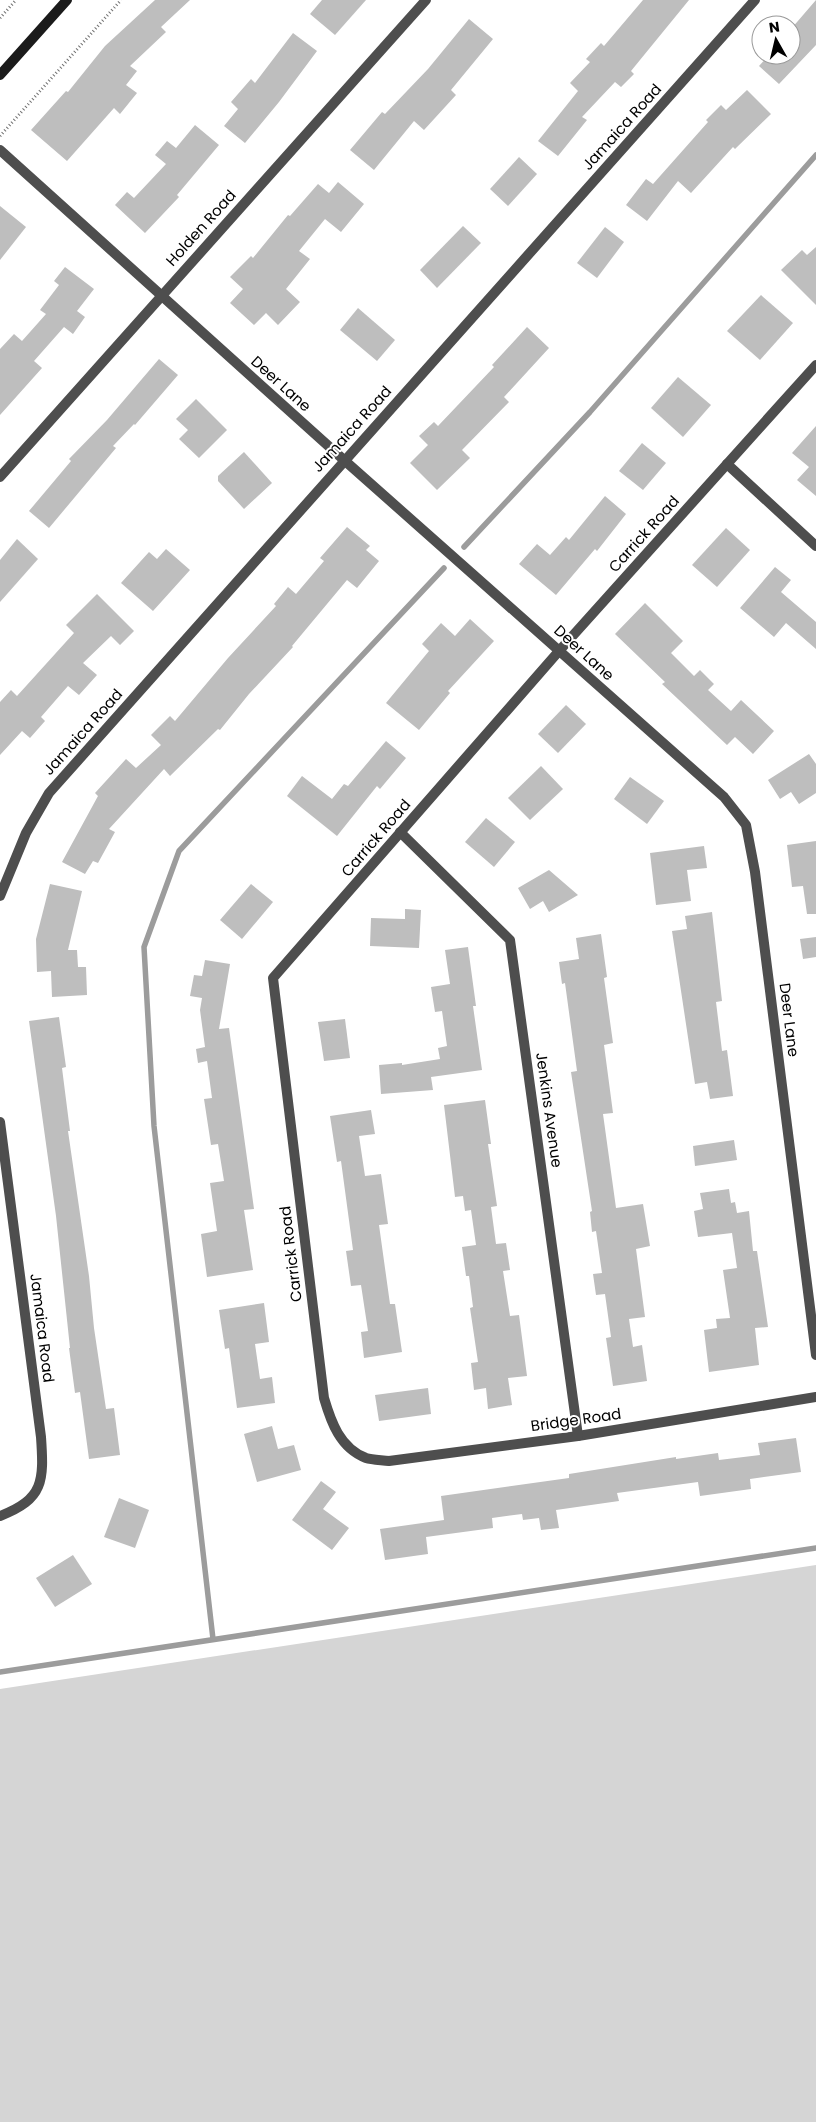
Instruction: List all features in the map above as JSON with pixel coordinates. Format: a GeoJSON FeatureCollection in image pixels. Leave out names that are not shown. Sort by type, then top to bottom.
{"type":"FeatureCollection","features":[{"type":"Feature","properties":{"kind":"street"},"geometry":{"type":"LineString","coordinates":[[0,75],[67,0]]}},
{"type":"Feature","properties":{"kind":"street","name":"Holden Road"},"geometry":{"type":"LineString","coordinates":[[0,477],[426,0]]}},
{"type":"Feature","properties":{"kind":"street","name":"Jamaica Road"},"geometry":{"type":"LineString","coordinates":[[0,896],[26,833],[49,793],[755,0]]}},
{"type":"Feature","properties":{"kind":"street","name":"Deer Lane"},"geometry":{"type":"LineString","coordinates":[[0,150],[344,460],[724,798],[746,824],[755,872],[816,1355]]}},
{"type":"Feature","properties":{"kind":"street","name":"Carrick Road"},"geometry":{"type":"LineString","coordinates":[[343,1443],[330,1421],[324,1398],[273,978],[559,651],[816,365]]}},
{"type":"Feature","properties":{"kind":"street"},"geometry":{"type":"LineString","coordinates":[[727,464],[816,546]]}},
{"type":"Feature","properties":{"kind":"street","name":"Jenkins Avenue"},"geometry":{"type":"LineString","coordinates":[[400,832],[510,940],[578,1436]]}},
{"type":"Feature","properties":{"kind":"street","name":"Jamaica Road"},"geometry":{"type":"LineString","coordinates":[[0,1122],[41,1437],[43,1469],[35,1494],[21,1508],[0,1516]]}},
{"type":"Feature","properties":{"kind":"street","name":"Bridge Road"},"geometry":{"type":"LineString","coordinates":[[343,1443],[366,1458],[389,1461],[578,1436],[816,1397]]}},
{"type":"Feature","properties":{"kind":"path"},"geometry":{"type":"LineString","coordinates":[[0,18],[16,0]]}},
{"type":"Feature","properties":{"kind":"path"},"geometry":{"type":"LineString","coordinates":[[0,136],[120,0]]}},
{"type":"Feature","properties":{"kind":"shaded area"},"geometry":{"type":"Polygon","coordinates":[[[816,1565],[816,2122],[0,2122],[0,1689],[816,1565]]]}},
{"type":"Feature","properties":{"kind":"building"},"geometry":{"type":"Polygon","coordinates":[[[155,0],[190,0],[161,27],[166,32],[130,66],[137,71],[126,85],[137,93],[120,114],[114,108],[67,161],[31,130],[66,91],[68,92],[105,46],[155,0]]]}},
{"type":"Feature","properties":{"kind":"building"},"geometry":{"type":"Polygon","coordinates":[[[322,0],[366,0],[335,35],[310,14],[322,0]]]}},
{"type":"Feature","properties":{"kind":"building"},"geometry":{"type":"Polygon","coordinates":[[[643,0],[689,0],[631,71],[634,74],[621,87],[615,82],[582,117],[587,120],[558,156],[538,141],[578,91],[570,83],[590,62],[586,59],[601,43],[604,46],[643,0]]]}},
{"type":"Feature","properties":{"kind":"building"},"geometry":{"type":"Polygon","coordinates":[[[816,0],[816,45],[801,61],[801,17],[816,0]]]}},
{"type":"Feature","properties":{"kind":"building"},"geometry":{"type":"Polygon","coordinates":[[[469,19],[493,39],[451,90],[456,95],[424,130],[414,121],[374,170],[350,150],[382,112],[385,114],[428,69],[469,19]]]}},
{"type":"Feature","properties":{"kind":"building"},"geometry":{"type":"Polygon","coordinates":[[[293,33],[317,51],[279,102],[245,143],[224,126],[238,109],[231,102],[251,79],[255,83],[293,33]]]}},
{"type":"Feature","properties":{"kind":"building"},"geometry":{"type":"Polygon","coordinates":[[[760,65],[797,65],[779,84],[760,65]]]}},
{"type":"Feature","properties":{"kind":"building"},"geometry":{"type":"Polygon","coordinates":[[[747,90],[771,114],[735,149],[733,147],[691,193],[678,181],[647,221],[626,205],[646,179],[653,184],[708,122],[706,120],[721,105],[726,110],[747,90]]]}},
{"type":"Feature","properties":{"kind":"building"},"geometry":{"type":"Polygon","coordinates":[[[195,125],[219,145],[177,195],[179,197],[145,233],[115,205],[127,192],[134,198],[166,164],[155,155],[167,141],[176,148],[195,125]]]}},
{"type":"Feature","properties":{"kind":"building"},"geometry":{"type":"Polygon","coordinates":[[[519,157],[537,174],[508,206],[490,189],[519,157]]]}},
{"type":"Feature","properties":{"kind":"building"},"geometry":{"type":"Polygon","coordinates":[[[338,182],[364,204],[341,232],[325,219],[299,251],[310,259],[286,289],[300,302],[278,325],[266,313],[254,325],[230,303],[243,289],[230,277],[251,256],[253,258],[288,215],[290,216],[318,184],[329,193],[338,182]]]}},
{"type":"Feature","properties":{"kind":"building"},"geometry":{"type":"Polygon","coordinates":[[[0,206],[26,227],[0,260],[0,206]]]}},
{"type":"Feature","properties":{"kind":"building"},"geometry":{"type":"Polygon","coordinates":[[[463,226],[481,243],[437,288],[420,270],[463,226]]]}},
{"type":"Feature","properties":{"kind":"building"},"geometry":{"type":"Polygon","coordinates":[[[605,227],[624,242],[597,278],[577,263],[605,227]]]}},
{"type":"Feature","properties":{"kind":"building"},"geometry":{"type":"Polygon","coordinates":[[[816,247],[816,305],[781,270],[802,250],[807,255],[816,247]]]}},
{"type":"Feature","properties":{"kind":"building"},"geometry":{"type":"Polygon","coordinates":[[[65,267],[94,289],[77,311],[85,317],[73,334],[64,327],[34,361],[42,368],[0,415],[0,349],[14,334],[22,341],[46,314],[40,310],[59,285],[54,281],[65,267]]]}},
{"type":"Feature","properties":{"kind":"building"},"geometry":{"type":"Polygon","coordinates":[[[761,295],[793,323],[760,360],[727,331],[761,295]]]}},
{"type":"Feature","properties":{"kind":"building"},"geometry":{"type":"Polygon","coordinates":[[[358,308],[395,340],[377,361],[340,330],[358,308]]]}},
{"type":"Feature","properties":{"kind":"building"},"geometry":{"type":"Polygon","coordinates":[[[527,327],[549,348],[504,397],[509,402],[462,450],[470,458],[437,490],[410,463],[428,445],[419,436],[434,422],[438,426],[494,367],[492,365],[527,327]]]}},
{"type":"Feature","properties":{"kind":"building"},"geometry":{"type":"Polygon","coordinates":[[[159,359],[178,375],[135,425],[113,446],[116,448],[49,528],[29,511],[71,461],[69,459],[107,420],[159,359]]]}},
{"type":"Feature","properties":{"kind":"building"},"geometry":{"type":"Polygon","coordinates":[[[678,377],[711,405],[683,437],[651,408],[678,377]]]}},
{"type":"Feature","properties":{"kind":"building"},"geometry":{"type":"Polygon","coordinates":[[[196,399],[227,430],[199,458],[179,439],[188,430],[176,419],[196,399]]]}},
{"type":"Feature","properties":{"kind":"building"},"geometry":{"type":"Polygon","coordinates":[[[816,426],[816,496],[797,480],[809,467],[792,453],[816,426]]]}},
{"type":"Feature","properties":{"kind":"building"},"geometry":{"type":"Polygon","coordinates":[[[642,443],[666,463],[643,490],[619,471],[642,443]]]}},
{"type":"Feature","properties":{"kind":"building"},"geometry":{"type":"Polygon","coordinates":[[[244,452],[272,483],[244,509],[218,481],[218,476],[244,452]]]}},
{"type":"Feature","properties":{"kind":"building"},"geometry":{"type":"Polygon","coordinates":[[[605,496],[626,514],[597,551],[595,549],[556,595],[519,564],[537,544],[550,555],[566,537],[569,540],[605,496]]]}},
{"type":"Feature","properties":{"kind":"building"},"geometry":{"type":"Polygon","coordinates":[[[347,527],[370,546],[366,550],[379,561],[357,588],[347,580],[293,647],[249,694],[220,730],[218,729],[170,776],[164,769],[109,829],[115,832],[98,863],[93,861],[85,874],[62,862],[98,796],[95,793],[126,759],[136,768],[161,745],[151,735],[170,716],[175,721],[228,658],[276,606],[274,604],[288,587],[296,594],[324,561],[320,558],[347,527]]]}},
{"type":"Feature","properties":{"kind":"building"},"geometry":{"type":"Polygon","coordinates":[[[726,528],[750,550],[717,587],[692,565],[726,528]]]}},
{"type":"Feature","properties":{"kind":"building"},"geometry":{"type":"Polygon","coordinates":[[[17,539],[38,559],[0,602],[0,560],[17,539]]]}},
{"type":"Feature","properties":{"kind":"building"},"geometry":{"type":"Polygon","coordinates":[[[166,549],[190,570],[153,611],[121,583],[149,552],[157,559],[166,549]]]}},
{"type":"Feature","properties":{"kind":"building"},"geometry":{"type":"Polygon","coordinates":[[[775,567],[791,580],[781,592],[816,622],[816,649],[786,623],[774,637],[740,608],[775,567]]]}},
{"type":"Feature","properties":{"kind":"building"},"geometry":{"type":"Polygon","coordinates":[[[97,594],[134,631],[120,645],[111,636],[83,663],[97,675],[79,695],[68,686],[41,717],[45,721],[30,738],[22,731],[0,755],[0,702],[11,690],[17,696],[74,633],[66,625],[97,594]]]}},
{"type":"Feature","properties":{"kind":"building"},"geometry":{"type":"Polygon","coordinates":[[[645,603],[683,641],[671,653],[694,676],[700,670],[714,684],[708,690],[731,711],[741,700],[774,731],[753,754],[735,737],[727,745],[662,684],[665,682],[615,634],[645,603]]]}},
{"type":"Feature","properties":{"kind":"building"},"geometry":{"type":"Polygon","coordinates":[[[470,619],[494,641],[448,691],[450,693],[419,730],[386,703],[429,651],[422,644],[441,623],[455,636],[470,619]]]}},
{"type":"Feature","properties":{"kind":"building"},"geometry":{"type":"Polygon","coordinates":[[[566,705],[586,724],[558,753],[538,734],[566,705]]]}},
{"type":"Feature","properties":{"kind":"building"},"geometry":{"type":"Polygon","coordinates":[[[386,741],[406,758],[380,789],[377,786],[337,836],[287,796],[302,776],[332,799],[344,784],[348,786],[386,741]]]}},
{"type":"Feature","properties":{"kind":"building"},"geometry":{"type":"Polygon","coordinates":[[[809,754],[816,764],[816,793],[799,804],[791,792],[780,799],[768,780],[809,754]]]}},
{"type":"Feature","properties":{"kind":"building"},"geometry":{"type":"Polygon","coordinates":[[[541,766],[563,789],[530,820],[508,798],[541,766]]]}},
{"type":"Feature","properties":{"kind":"building"},"geometry":{"type":"Polygon","coordinates":[[[630,777],[664,801],[647,824],[614,799],[630,777]]]}},
{"type":"Feature","properties":{"kind":"building"},"geometry":{"type":"Polygon","coordinates":[[[486,818],[515,842],[494,867],[465,842],[486,818]]]}},
{"type":"Feature","properties":{"kind":"building"},"geometry":{"type":"Polygon","coordinates":[[[816,841],[816,914],[807,914],[803,886],[792,887],[787,845],[816,841]]]}},
{"type":"Feature","properties":{"kind":"building"},"geometry":{"type":"Polygon","coordinates":[[[704,846],[707,868],[687,870],[691,901],[656,905],[650,853],[704,846]]]}},
{"type":"Feature","properties":{"kind":"building"},"geometry":{"type":"Polygon","coordinates":[[[549,870],[578,895],[549,912],[543,901],[530,909],[518,888],[549,870]]]}},
{"type":"Feature","properties":{"kind":"building"},"geometry":{"type":"Polygon","coordinates":[[[50,884],[82,891],[68,950],[77,950],[78,967],[86,967],[87,995],[52,997],[51,971],[37,972],[36,939],[50,884]]]}},
{"type":"Feature","properties":{"kind":"building"},"geometry":{"type":"Polygon","coordinates":[[[251,884],[273,902],[242,939],[220,920],[251,884]]]}},
{"type":"Feature","properties":{"kind":"building"},"geometry":{"type":"Polygon","coordinates":[[[405,909],[421,910],[419,948],[370,946],[371,918],[405,919],[405,909]]]}},
{"type":"Feature","properties":{"kind":"building"},"geometry":{"type":"Polygon","coordinates":[[[712,912],[722,1001],[716,1002],[722,1051],[727,1050],[733,1096],[710,1099],[707,1082],[695,1084],[672,931],[687,929],[685,916],[712,912]]]}},
{"type":"Feature","properties":{"kind":"building"},"geometry":{"type":"Polygon","coordinates":[[[601,934],[607,977],[604,978],[613,1043],[604,1045],[613,1113],[603,1114],[616,1208],[643,1204],[650,1246],[636,1249],[645,1317],[629,1319],[633,1347],[642,1345],[647,1381],[613,1386],[606,1338],[611,1337],[605,1294],[596,1295],[593,1274],[602,1273],[596,1231],[592,1232],[590,1212],[592,1211],[571,1072],[577,1071],[565,983],[562,984],[559,962],[579,959],[576,938],[601,934]]]}},
{"type":"Feature","properties":{"kind":"building"},"geometry":{"type":"Polygon","coordinates":[[[816,937],[816,957],[803,959],[800,939],[816,937]]]}},
{"type":"Feature","properties":{"kind":"building"},"geometry":{"type":"Polygon","coordinates":[[[468,947],[476,1006],[473,1006],[482,1070],[431,1077],[433,1090],[381,1094],[379,1065],[402,1063],[402,1065],[440,1059],[438,1048],[447,1046],[442,1011],[435,1012],[431,987],[450,984],[445,950],[468,947]]]}},
{"type":"Feature","properties":{"kind":"building"},"geometry":{"type":"Polygon","coordinates":[[[205,960],[230,964],[219,1029],[229,1028],[254,1209],[244,1210],[253,1270],[207,1277],[201,1234],[217,1231],[210,1183],[224,1181],[218,1144],[211,1145],[204,1099],[212,1098],[207,1061],[198,1063],[196,1049],[205,1047],[200,1010],[202,998],[190,996],[194,975],[202,976],[205,960]]]}},
{"type":"Feature","properties":{"kind":"building"},"geometry":{"type":"Polygon","coordinates":[[[59,1017],[66,1067],[62,1068],[70,1131],[68,1131],[89,1276],[94,1328],[106,1409],[114,1408],[120,1455],[89,1459],[80,1392],[75,1393],[56,1216],[29,1021],[59,1017]]]}},
{"type":"Feature","properties":{"kind":"building"},"geometry":{"type":"Polygon","coordinates":[[[345,1019],[350,1058],[324,1061],[318,1022],[345,1019]]]}},
{"type":"Feature","properties":{"kind":"building"},"geometry":{"type":"Polygon","coordinates":[[[485,1100],[491,1144],[488,1144],[497,1206],[491,1207],[496,1244],[506,1243],[510,1270],[503,1271],[510,1316],[519,1315],[527,1376],[508,1378],[512,1405],[488,1409],[486,1388],[474,1390],[471,1363],[478,1362],[470,1308],[473,1307],[469,1276],[466,1276],[462,1247],[476,1245],[471,1210],[465,1211],[463,1196],[455,1197],[444,1105],[485,1100]]]}},
{"type":"Feature","properties":{"kind":"building"},"geometry":{"type":"Polygon","coordinates":[[[371,1110],[375,1134],[359,1136],[365,1176],[381,1174],[388,1224],[379,1225],[390,1304],[395,1304],[402,1352],[364,1358],[361,1332],[368,1331],[361,1285],[351,1286],[346,1251],[353,1250],[341,1161],[337,1162],[330,1116],[371,1110]]]}},
{"type":"Feature","properties":{"kind":"building"},"geometry":{"type":"Polygon","coordinates":[[[734,1140],[737,1160],[695,1166],[693,1146],[734,1140]]]}},
{"type":"Feature","properties":{"kind":"building"},"geometry":{"type":"Polygon","coordinates":[[[729,1189],[731,1203],[735,1202],[737,1213],[749,1211],[753,1251],[757,1251],[768,1327],[755,1328],[759,1365],[709,1372],[704,1330],[717,1328],[716,1319],[730,1318],[723,1270],[737,1268],[732,1233],[698,1237],[694,1211],[703,1209],[700,1193],[729,1189]]]}},
{"type":"Feature","properties":{"kind":"building"},"geometry":{"type":"Polygon","coordinates":[[[264,1303],[269,1342],[255,1344],[260,1379],[272,1377],[275,1403],[237,1408],[229,1348],[225,1349],[219,1310],[264,1303]]]}},
{"type":"Feature","properties":{"kind":"building"},"geometry":{"type":"Polygon","coordinates":[[[428,1388],[431,1414],[379,1421],[375,1395],[428,1388]]]}},
{"type":"Feature","properties":{"kind":"building"},"geometry":{"type":"Polygon","coordinates":[[[272,1426],[278,1449],[294,1445],[301,1470],[257,1482],[244,1434],[272,1426]]]}},
{"type":"Feature","properties":{"kind":"building"},"geometry":{"type":"Polygon","coordinates":[[[796,1438],[801,1472],[750,1479],[751,1489],[700,1496],[698,1482],[617,1493],[619,1501],[556,1510],[559,1528],[541,1530],[539,1518],[523,1520],[522,1514],[492,1518],[493,1528],[426,1537],[428,1554],[385,1560],[380,1529],[444,1520],[441,1496],[569,1478],[569,1474],[676,1457],[676,1459],[718,1453],[719,1460],[760,1455],[758,1443],[796,1438]]]}},
{"type":"Feature","properties":{"kind":"building"},"geometry":{"type":"Polygon","coordinates":[[[321,1481],[336,1492],[323,1509],[349,1528],[332,1550],[292,1520],[321,1481]]]}},
{"type":"Feature","properties":{"kind":"building"},"geometry":{"type":"Polygon","coordinates":[[[119,1498],[149,1510],[135,1548],[104,1537],[119,1498]]]}},
{"type":"Feature","properties":{"kind":"building"},"geometry":{"type":"Polygon","coordinates":[[[73,1555],[92,1584],[55,1607],[36,1578],[73,1555]]]}},
{"type":"Feature","properties":{"kind":"waterway"},"geometry":{"type":"LineString","coordinates":[[464,547],[590,412],[816,155]]}},
{"type":"Feature","properties":{"kind":"waterway"},"geometry":{"type":"LineString","coordinates":[[213,1639],[154,1126],[144,947],[179,851],[444,568]]}},
{"type":"Feature","properties":{"kind":"waterway"},"geometry":{"type":"LineString","coordinates":[[0,1672],[816,1548]]}}]}
